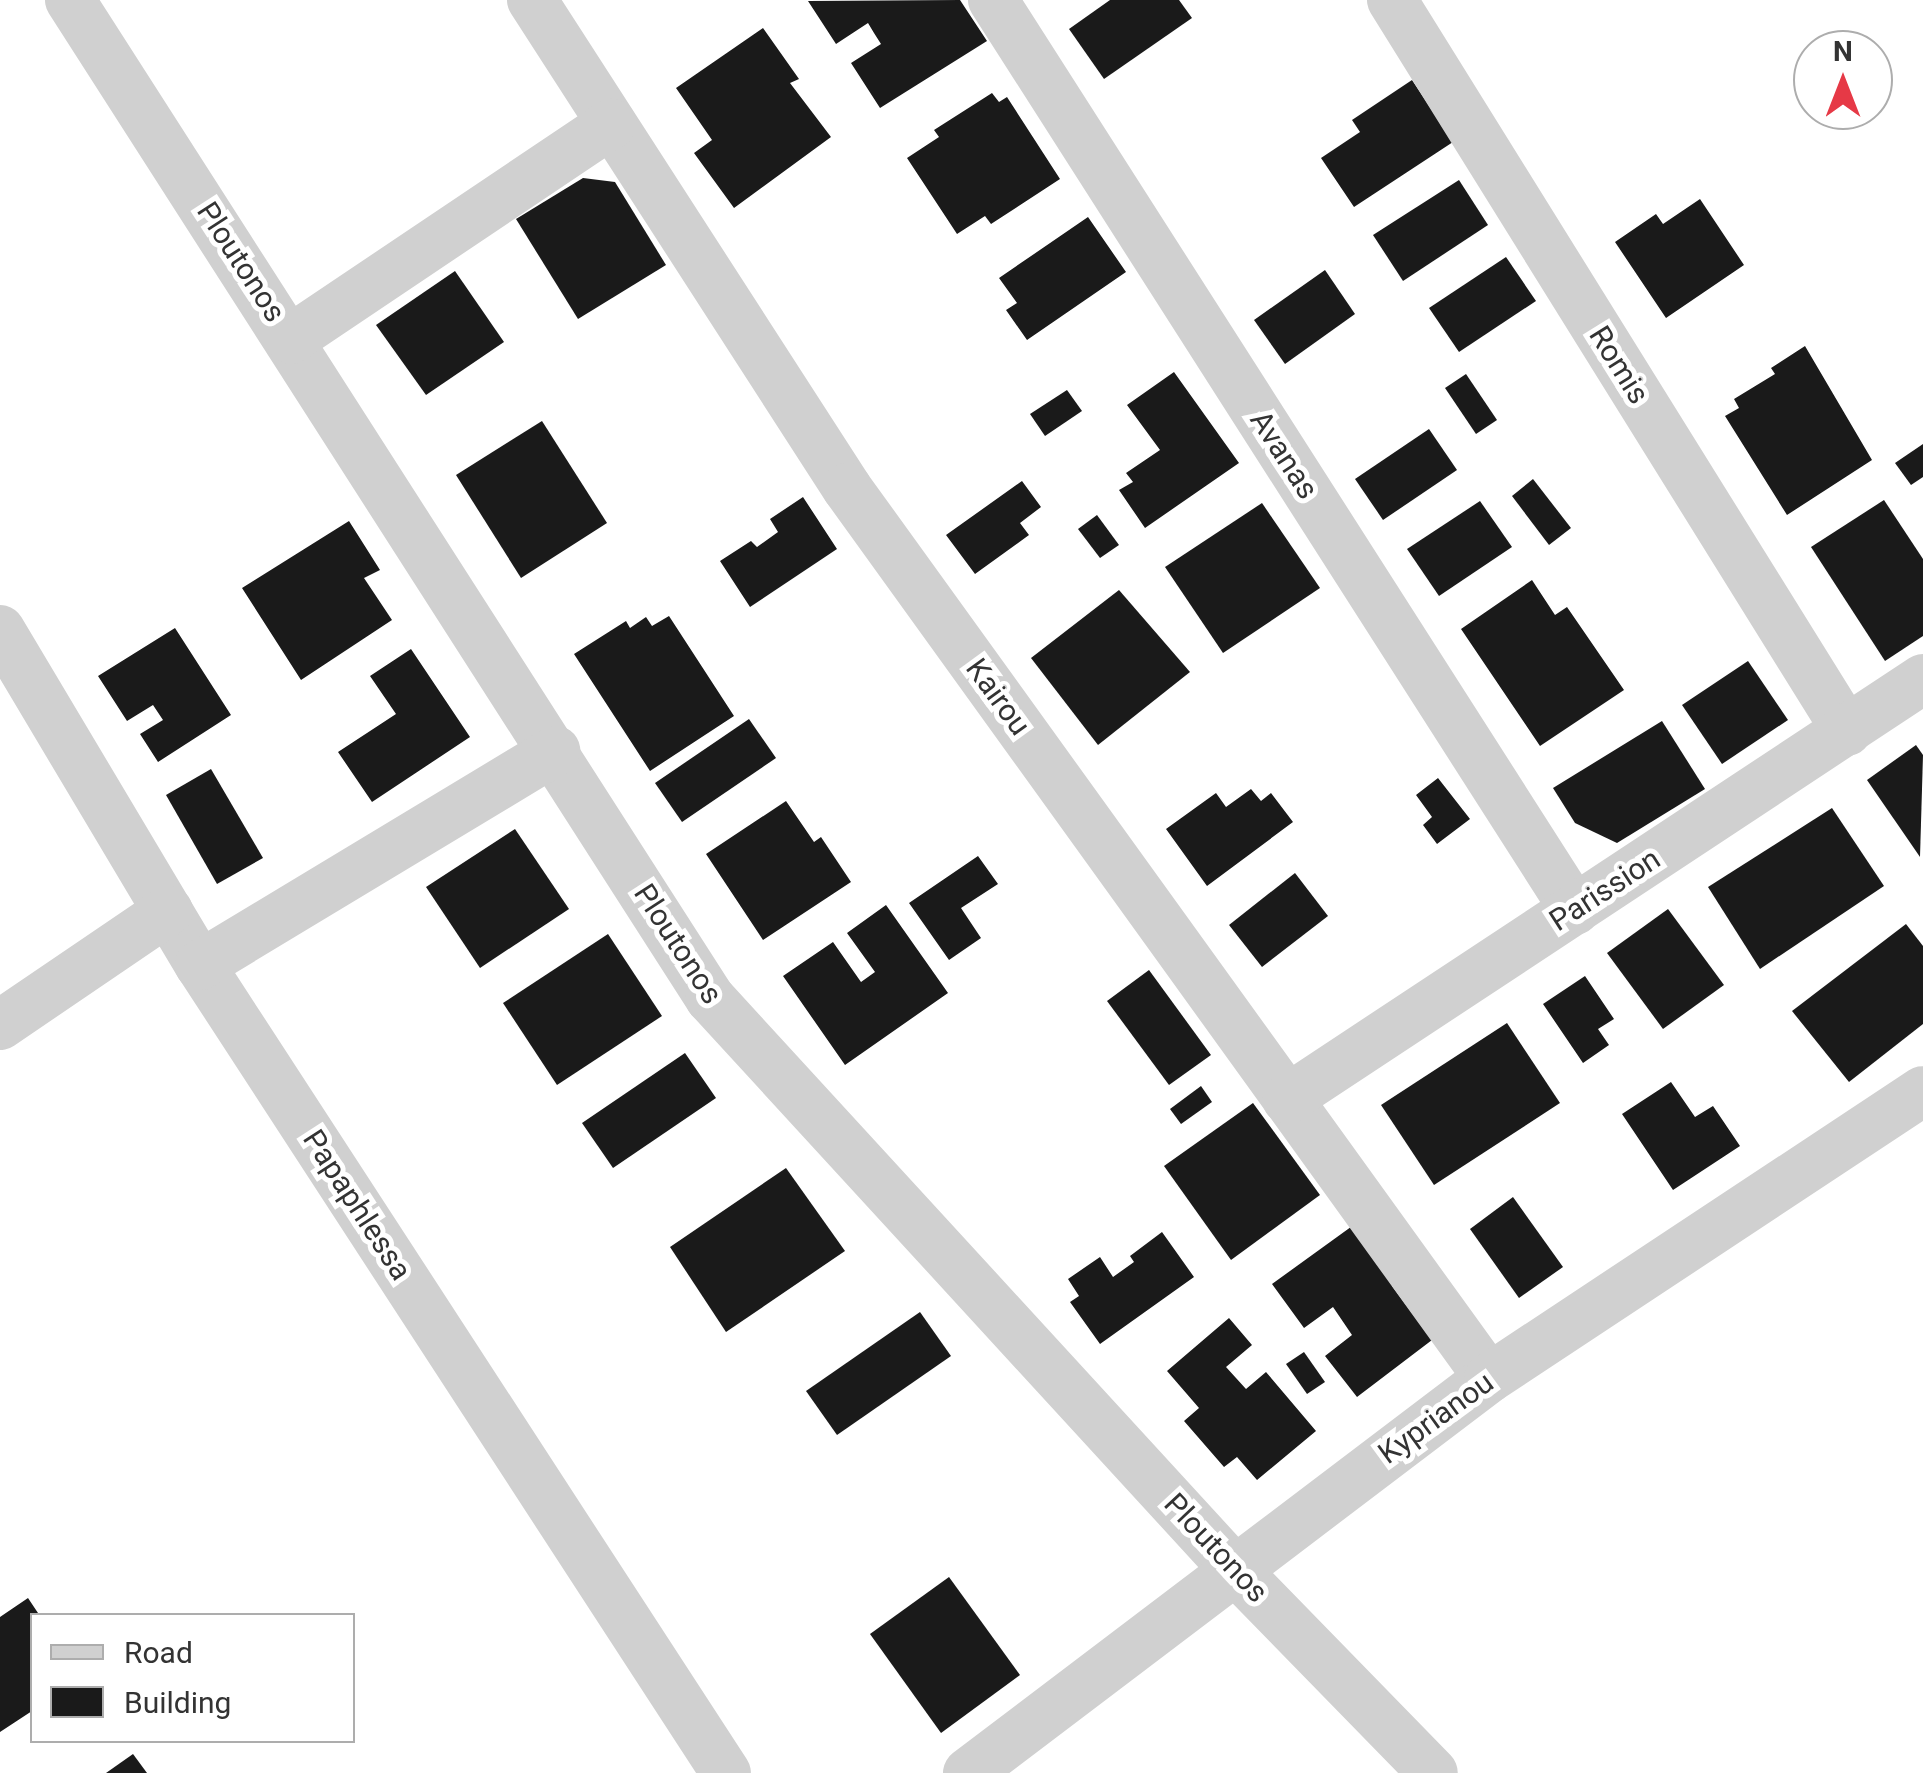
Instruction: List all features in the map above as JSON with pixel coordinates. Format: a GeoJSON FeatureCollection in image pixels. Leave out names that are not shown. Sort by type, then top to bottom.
{"type":"FeatureCollection","features":[{"type":"Feature","properties":{"kind":"street","name":"Ploutonos"},"geometry":{"type":"LineString","coordinates":[[70,0],[710,998],[1233,1568],[1432,1773]]}},
{"type":"Feature","properties":{"kind":"street","name":"Kairou"},"geometry":{"type":"LineString","coordinates":[[532,0],[847,488],[1489,1378]]}},
{"type":"Feature","properties":{"kind":"street","name":"Avanas"},"geometry":{"type":"LineString","coordinates":[[994,0],[1575,910]]}},
{"type":"Feature","properties":{"kind":"street","name":"Romis"},"geometry":{"type":"LineString","coordinates":[[1392,0],[1847,731]]}},
{"type":"Feature","properties":{"kind":"street"},"geometry":{"type":"LineString","coordinates":[[290,339],[611,124]]}},
{"type":"Feature","properties":{"kind":"street","name":"Papaphlessa"},"geometry":{"type":"LineString","coordinates":[[0,630],[200,965],[726,1773]]}},
{"type":"Feature","properties":{"kind":"street","name":"Parission"},"geometry":{"type":"LineString","coordinates":[[1287,1099],[1923,679]]}},
{"type":"Feature","properties":{"kind":"street"},"geometry":{"type":"LineString","coordinates":[[200,965],[555,751]]}},
{"type":"Feature","properties":{"kind":"street"},"geometry":{"type":"LineString","coordinates":[[0,1024],[168,910]]}},
{"type":"Feature","properties":{"kind":"street","name":"Kyprianou"},"geometry":{"type":"LineString","coordinates":[[968,1773],[1233,1568],[1489,1378],[1923,1091]]}},
{"type":"Feature","properties":{"kind":"building"},"geometry":{"type":"Polygon","coordinates":[[[960,0],[987,41],[880,108],[851,63],[881,44],[868,23],[836,44],[808,1],[960,0]]]}},
{"type":"Feature","properties":{"kind":"building"},"geometry":{"type":"Polygon","coordinates":[[[1110,0],[1179,0],[1192,18],[1104,79],[1069,29],[1110,0]]]}},
{"type":"Feature","properties":{"kind":"building"},"geometry":{"type":"Polygon","coordinates":[[[763,28],[799,79],[790,83],[831,137],[734,208],[694,153],[712,140],[676,88],[763,28]]]}},
{"type":"Feature","properties":{"kind":"building"},"geometry":{"type":"Polygon","coordinates":[[[1412,80],[1453,142],[1354,207],[1321,158],[1360,132],[1352,120],[1412,80]]]}},
{"type":"Feature","properties":{"kind":"building"},"geometry":{"type":"Polygon","coordinates":[[[992,93],[999,102],[1007,97],[1060,179],[991,224],[985,216],[957,234],[907,158],[939,137],[934,130],[992,93]]]}},
{"type":"Feature","properties":{"kind":"building"},"geometry":{"type":"Polygon","coordinates":[[[583,178],[615,182],[666,265],[578,319],[516,219],[583,178]]]}},
{"type":"Feature","properties":{"kind":"building"},"geometry":{"type":"Polygon","coordinates":[[[1459,180],[1488,225],[1403,281],[1373,235],[1459,180]]]}},
{"type":"Feature","properties":{"kind":"building"},"geometry":{"type":"Polygon","coordinates":[[[1700,199],[1744,265],[1666,318],[1615,242],[1656,214],[1663,224],[1700,199]]]}},
{"type":"Feature","properties":{"kind":"building"},"geometry":{"type":"Polygon","coordinates":[[[1088,217],[1126,272],[1027,340],[1006,310],[1017,303],[999,278],[1088,217]]]}},
{"type":"Feature","properties":{"kind":"building"},"geometry":{"type":"Polygon","coordinates":[[[1506,257],[1536,301],[1459,352],[1429,308],[1506,257]]]}},
{"type":"Feature","properties":{"kind":"building"},"geometry":{"type":"Polygon","coordinates":[[[1325,270],[1355,314],[1285,364],[1254,320],[1325,270]]]}},
{"type":"Feature","properties":{"kind":"building"},"geometry":{"type":"Polygon","coordinates":[[[455,271],[504,342],[426,395],[376,325],[455,271]]]}},
{"type":"Feature","properties":{"kind":"building"},"geometry":{"type":"Polygon","coordinates":[[[1805,346],[1872,460],[1787,515],[1725,416],[1739,408],[1734,399],[1775,374],[1771,368],[1805,346]]]}},
{"type":"Feature","properties":{"kind":"building"},"geometry":{"type":"Polygon","coordinates":[[[1174,372],[1239,463],[1145,528],[1119,490],[1133,482],[1126,473],[1160,450],[1127,405],[1174,372]]]}},
{"type":"Feature","properties":{"kind":"building"},"geometry":{"type":"Polygon","coordinates":[[[1466,374],[1497,420],[1476,434],[1445,388],[1466,374]]]}},
{"type":"Feature","properties":{"kind":"building"},"geometry":{"type":"Polygon","coordinates":[[[1067,390],[1082,411],[1045,436],[1030,414],[1067,390]]]}},
{"type":"Feature","properties":{"kind":"building"},"geometry":{"type":"Polygon","coordinates":[[[542,421],[607,523],[521,578],[456,475],[542,421]]]}},
{"type":"Feature","properties":{"kind":"building"},"geometry":{"type":"Polygon","coordinates":[[[1429,429],[1457,470],[1383,520],[1355,479],[1429,429]]]}},
{"type":"Feature","properties":{"kind":"building"},"geometry":{"type":"Polygon","coordinates":[[[1923,444],[1923,477],[1911,485],[1895,463],[1923,444]]]}},
{"type":"Feature","properties":{"kind":"building"},"geometry":{"type":"Polygon","coordinates":[[[1533,479],[1571,528],[1549,545],[1512,496],[1533,479]]]}},
{"type":"Feature","properties":{"kind":"building"},"geometry":{"type":"Polygon","coordinates":[[[1022,481],[1041,507],[1020,523],[1029,535],[975,574],[946,535],[1022,481]]]}},
{"type":"Feature","properties":{"kind":"building"},"geometry":{"type":"Polygon","coordinates":[[[803,497],[837,549],[750,607],[720,561],[751,541],[757,547],[778,532],[770,519],[803,497]]]}},
{"type":"Feature","properties":{"kind":"building"},"geometry":{"type":"Polygon","coordinates":[[[1884,500],[1923,559],[1923,636],[1885,661],[1811,547],[1884,500]]]}},
{"type":"Feature","properties":{"kind":"building"},"geometry":{"type":"Polygon","coordinates":[[[1480,501],[1512,547],[1439,596],[1407,549],[1480,501]]]}},
{"type":"Feature","properties":{"kind":"building"},"geometry":{"type":"Polygon","coordinates":[[[1262,503],[1320,588],[1223,653],[1165,567],[1262,503]]]}},
{"type":"Feature","properties":{"kind":"building"},"geometry":{"type":"Polygon","coordinates":[[[1097,515],[1119,545],[1100,558],[1078,529],[1097,515]]]}},
{"type":"Feature","properties":{"kind":"building"},"geometry":{"type":"Polygon","coordinates":[[[349,521],[380,570],[364,578],[392,620],[301,680],[242,588],[349,521]]]}},
{"type":"Feature","properties":{"kind":"building"},"geometry":{"type":"Polygon","coordinates":[[[1532,580],[1555,615],[1567,607],[1624,690],[1540,746],[1461,629],[1532,580]]]}},
{"type":"Feature","properties":{"kind":"building"},"geometry":{"type":"Polygon","coordinates":[[[1119,590],[1190,672],[1098,745],[1031,658],[1119,590]]]}},
{"type":"Feature","properties":{"kind":"building"},"geometry":{"type":"Polygon","coordinates":[[[669,616],[734,716],[650,771],[574,654],[626,621],[630,628],[646,617],[652,626],[669,616]]]}},
{"type":"Feature","properties":{"kind":"building"},"geometry":{"type":"Polygon","coordinates":[[[175,628],[231,715],[158,762],[140,734],[163,720],[153,705],[127,721],[98,676],[175,628]]]}},
{"type":"Feature","properties":{"kind":"building"},"geometry":{"type":"Polygon","coordinates":[[[411,649],[470,737],[372,802],[338,752],[396,714],[370,676],[411,649]]]}},
{"type":"Feature","properties":{"kind":"building"},"geometry":{"type":"Polygon","coordinates":[[[1748,661],[1788,720],[1722,764],[1682,705],[1748,661]]]}},
{"type":"Feature","properties":{"kind":"building"},"geometry":{"type":"Polygon","coordinates":[[[749,719],[776,758],[682,822],[655,783],[749,719]]]}},
{"type":"Feature","properties":{"kind":"building"},"geometry":{"type":"Polygon","coordinates":[[[1662,721],[1705,789],[1617,843],[1575,823],[1553,788],[1662,721]]]}},
{"type":"Feature","properties":{"kind":"building"},"geometry":{"type":"Polygon","coordinates":[[[1916,745],[1923,755],[1920,857],[1867,780],[1916,745]]]}},
{"type":"Feature","properties":{"kind":"building"},"geometry":{"type":"Polygon","coordinates":[[[211,769],[263,858],[217,884],[166,795],[211,769]]]}},
{"type":"Feature","properties":{"kind":"building"},"geometry":{"type":"Polygon","coordinates":[[[1438,778],[1470,819],[1437,844],[1423,825],[1432,817],[1416,795],[1438,778]]]}},
{"type":"Feature","properties":{"kind":"building"},"geometry":{"type":"Polygon","coordinates":[[[1251,789],[1261,801],[1271,793],[1293,822],[1207,886],[1166,829],[1216,793],[1226,807],[1251,789]]]}},
{"type":"Feature","properties":{"kind":"building"},"geometry":{"type":"Polygon","coordinates":[[[786,801],[814,842],[821,837],[851,882],[763,940],[706,854],[786,801]]]}},
{"type":"Feature","properties":{"kind":"building"},"geometry":{"type":"Polygon","coordinates":[[[1832,808],[1884,886],[1760,969],[1708,887],[1832,808]]]}},
{"type":"Feature","properties":{"kind":"building"},"geometry":{"type":"Polygon","coordinates":[[[515,829],[569,909],[480,968],[426,887],[515,829]]]}},
{"type":"Feature","properties":{"kind":"building"},"geometry":{"type":"Polygon","coordinates":[[[978,856],[998,884],[961,908],[981,938],[949,960],[909,903],[978,856]]]}},
{"type":"Feature","properties":{"kind":"building"},"geometry":{"type":"Polygon","coordinates":[[[1295,873],[1328,916],[1262,967],[1229,925],[1295,873]]]}},
{"type":"Feature","properties":{"kind":"building"},"geometry":{"type":"Polygon","coordinates":[[[886,905],[948,993],[845,1065],[783,976],[833,942],[861,982],[875,972],[847,933],[886,905]]]}},
{"type":"Feature","properties":{"kind":"building"},"geometry":{"type":"Polygon","coordinates":[[[1668,909],[1724,985],[1663,1029],[1607,953],[1668,909]]]}},
{"type":"Feature","properties":{"kind":"building"},"geometry":{"type":"Polygon","coordinates":[[[1906,924],[1923,946],[1923,1024],[1849,1082],[1792,1011],[1906,924]]]}},
{"type":"Feature","properties":{"kind":"building"},"geometry":{"type":"Polygon","coordinates":[[[608,934],[662,1016],[557,1085],[503,1003],[608,934]]]}},
{"type":"Feature","properties":{"kind":"building"},"geometry":{"type":"Polygon","coordinates":[[[1149,970],[1211,1055],[1169,1085],[1107,1001],[1149,970]]]}},
{"type":"Feature","properties":{"kind":"building"},"geometry":{"type":"Polygon","coordinates":[[[1585,976],[1614,1019],[1598,1029],[1609,1045],[1583,1063],[1543,1004],[1585,976]]]}},
{"type":"Feature","properties":{"kind":"building"},"geometry":{"type":"Polygon","coordinates":[[[1507,1023],[1560,1103],[1434,1185],[1381,1105],[1507,1023]]]}},
{"type":"Feature","properties":{"kind":"building"},"geometry":{"type":"Polygon","coordinates":[[[685,1053],[716,1098],[613,1168],[582,1123],[685,1053]]]}},
{"type":"Feature","properties":{"kind":"building"},"geometry":{"type":"Polygon","coordinates":[[[1671,1082],[1695,1117],[1713,1106],[1740,1146],[1673,1190],[1622,1114],[1671,1082]]]}},
{"type":"Feature","properties":{"kind":"building"},"geometry":{"type":"Polygon","coordinates":[[[1201,1086],[1212,1102],[1181,1124],[1170,1109],[1201,1086]]]}},
{"type":"Feature","properties":{"kind":"building"},"geometry":{"type":"Polygon","coordinates":[[[1253,1103],[1320,1195],[1231,1260],[1164,1166],[1253,1103]]]}},
{"type":"Feature","properties":{"kind":"building"},"geometry":{"type":"Polygon","coordinates":[[[786,1168],[845,1251],[726,1332],[670,1247],[786,1168]]]}},
{"type":"Feature","properties":{"kind":"building"},"geometry":{"type":"Polygon","coordinates":[[[1513,1197],[1563,1267],[1519,1298],[1470,1229],[1513,1197]]]}},
{"type":"Feature","properties":{"kind":"building"},"geometry":{"type":"Polygon","coordinates":[[[1355,1224],[1399,1283],[1392,1286],[1432,1340],[1357,1397],[1325,1356],[1352,1335],[1333,1307],[1304,1328],[1272,1284],[1355,1224]]]}},
{"type":"Feature","properties":{"kind":"building"},"geometry":{"type":"Polygon","coordinates":[[[1162,1232],[1194,1277],[1100,1344],[1070,1302],[1079,1296],[1068,1279],[1100,1257],[1113,1277],[1134,1262],[1130,1256],[1162,1232]]]}},
{"type":"Feature","properties":{"kind":"building"},"geometry":{"type":"Polygon","coordinates":[[[920,1312],[951,1356],[837,1435],[806,1391],[920,1312]]]}},
{"type":"Feature","properties":{"kind":"building"},"geometry":{"type":"Polygon","coordinates":[[[1229,1318],[1252,1345],[1226,1367],[1246,1389],[1266,1372],[1316,1431],[1257,1480],[1237,1457],[1224,1467],[1184,1421],[1199,1408],[1167,1371],[1229,1318]]]}},
{"type":"Feature","properties":{"kind":"building"},"geometry":{"type":"Polygon","coordinates":[[[1304,1352],[1325,1382],[1307,1394],[1286,1364],[1304,1352]]]}},
{"type":"Feature","properties":{"kind":"building"},"geometry":{"type":"Polygon","coordinates":[[[949,1577],[1020,1675],[941,1733],[870,1634],[949,1577]]]}},
{"type":"Feature","properties":{"kind":"building"},"geometry":{"type":"Polygon","coordinates":[[[28,1598],[38,1613],[30,1613],[30,1712],[0,1732],[0,1617],[28,1598]]]}},
{"type":"Feature","properties":{"kind":"building"},"geometry":{"type":"Polygon","coordinates":[[[133,1754],[147,1773],[106,1773],[133,1754]]]}}]}
